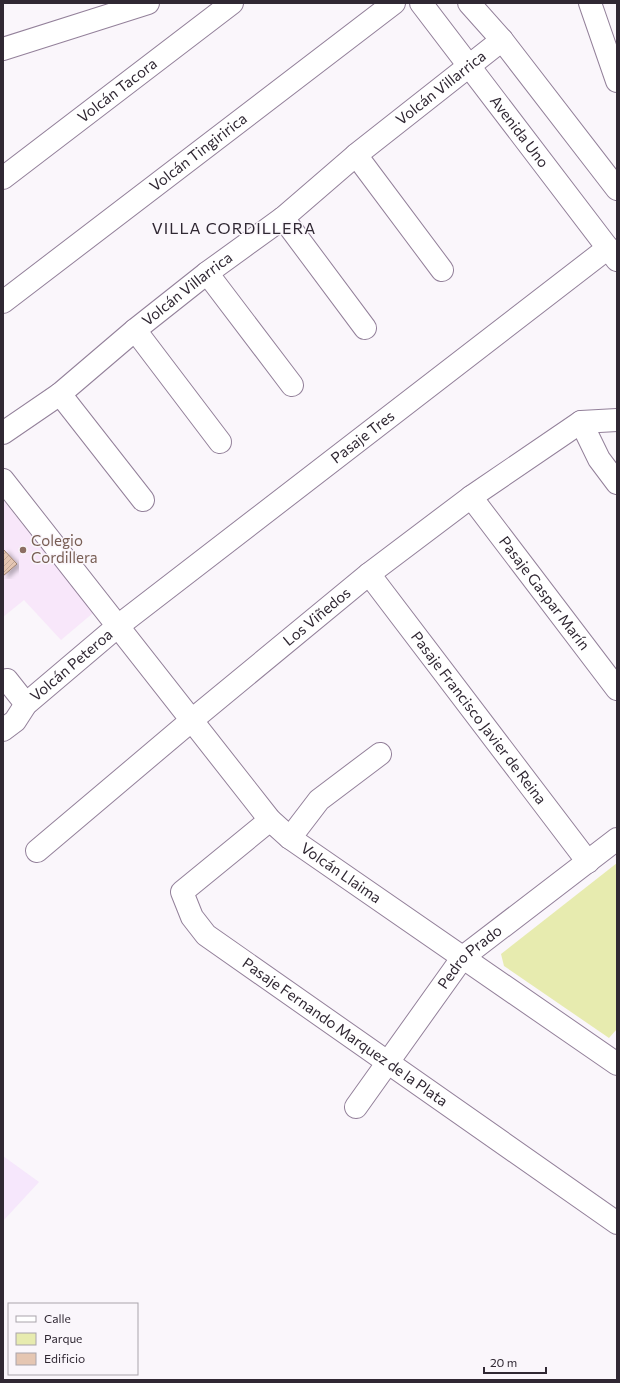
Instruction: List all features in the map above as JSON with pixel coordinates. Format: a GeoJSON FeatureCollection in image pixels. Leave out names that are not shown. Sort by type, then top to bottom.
{"type":"FeatureCollection","features":[{"type":"Feature","properties":{"kind":"street"},"geometry":{"type":"LineString","coordinates":[[3,49],[148,3]]}},
{"type":"Feature","properties":{"kind":"street","name":"Volcán Tacora"},"geometry":{"type":"LineString","coordinates":[[3,178],[232,3]]}},
{"type":"Feature","properties":{"kind":"street","name":"Volcán Tingiririca"},"geometry":{"type":"LineString","coordinates":[[3,302],[394,3]]}},
{"type":"Feature","properties":{"kind":"street","name":"Avenida Uno"},"geometry":{"type":"LineString","coordinates":[[421,3],[612,254]]}},
{"type":"Feature","properties":{"kind":"street"},"geometry":{"type":"LineString","coordinates":[[469,3],[502,40],[617,189]]}},
{"type":"Feature","properties":{"kind":"street"},"geometry":{"type":"LineString","coordinates":[[590,3],[617,81]]}},
{"type":"Feature","properties":{"kind":"street","name":"Volcán Villarrica"},"geometry":{"type":"LineString","coordinates":[[3,433],[60,394],[135,330],[207,274],[283,218],[356,156],[470,68],[502,40]]}},
{"type":"Feature","properties":{"kind":"street"},"geometry":{"type":"LineString","coordinates":[[356,156],[442,270]]}},
{"type":"Feature","properties":{"kind":"street"},"geometry":{"type":"LineString","coordinates":[[283,218],[365,328]]}},
{"type":"Feature","properties":{"kind":"street","name":"Pasaje Tres"},"geometry":{"type":"LineString","coordinates":[[118,626],[612,254]]}},
{"type":"Feature","properties":{"kind":"street"},"geometry":{"type":"LineString","coordinates":[[207,274],[292,386]]}},
{"type":"Feature","properties":{"kind":"street"},"geometry":{"type":"LineString","coordinates":[[135,330],[220,442]]}},
{"type":"Feature","properties":{"kind":"street"},"geometry":{"type":"LineString","coordinates":[[60,394],[143,500]]}},
{"type":"Feature","properties":{"kind":"street"},"geometry":{"type":"LineString","coordinates":[[617,420],[581,422],[598,459],[617,483]]}},
{"type":"Feature","properties":{"kind":"street","name":"Los Viñedos"},"geometry":{"type":"LineString","coordinates":[[37,851],[192,720],[369,574],[471,497],[581,422]]}},
{"type":"Feature","properties":{"kind":"street","name":"Volcán Llaima"},"geometry":{"type":"LineString","coordinates":[[3,480],[270,820],[290,838],[463,957],[614,1057]]}},
{"type":"Feature","properties":{"kind":"street","name":"Pasaje Gaspar Marín"},"geometry":{"type":"LineString","coordinates":[[471,497],[617,689]]}},
{"type":"Feature","properties":{"kind":"street","name":"Pasaje Francisco Javier de Reina"},"geometry":{"type":"LineString","coordinates":[[369,574],[588,862]]}},
{"type":"Feature","properties":{"kind":"street","name":"Volcán Peteroa"},"geometry":{"type":"LineString","coordinates":[[3,730],[16,721],[26,704],[118,626]]}},
{"type":"Feature","properties":{"kind":"street"},"geometry":{"type":"LineString","coordinates":[[7,680],[26,704]]}},
{"type":"Feature","properties":{"kind":"street"},"geometry":{"type":"LineString","coordinates":[[290,838],[319,800],[380,754]]}},
{"type":"Feature","properties":{"kind":"street","name":"Pasaje Fernando Marquez de la Plata"},"geometry":{"type":"LineString","coordinates":[[270,820],[182,892],[192,917],[206,935],[617,1223]]}},
{"type":"Feature","properties":{"kind":"street","name":"Pedro Prado"},"geometry":{"type":"LineString","coordinates":[[356,1107],[463,957],[617,839]]}},
{"type":"Feature","properties":{"kind":"shaded area","name":"Colegio Cordillera"},"geometry":{"type":"Polygon","coordinates":[[[3,500],[93,613],[61,640],[24,600],[3,617],[3,500]]]}},
{"type":"Feature","properties":{"kind":"shaded area"},"geometry":{"type":"Polygon","coordinates":[[[3,1156],[39,1182],[3,1221],[3,1156]]]}},
{"type":"Feature","properties":{"kind":"green space"},"geometry":{"type":"Polygon","coordinates":[[[617,863],[617,1029],[609,1038],[504,966],[501,954],[617,863]]]}},
{"type":"Feature","properties":{"kind":"building"},"geometry":{"type":"Polygon","coordinates":[[[3,549],[17,564],[3,576],[3,549]]]}},
{"type":"Feature","properties":{"kind":"place","name":"Colegio Cordillera"},"geometry":{"type":"Point","coordinates":[23,550]}},
{"type":"Feature","properties":{"kind":"district","name":"VILLA CORDILLERA"},"geometry":{"type":"Point","coordinates":[234,228]}}]}
